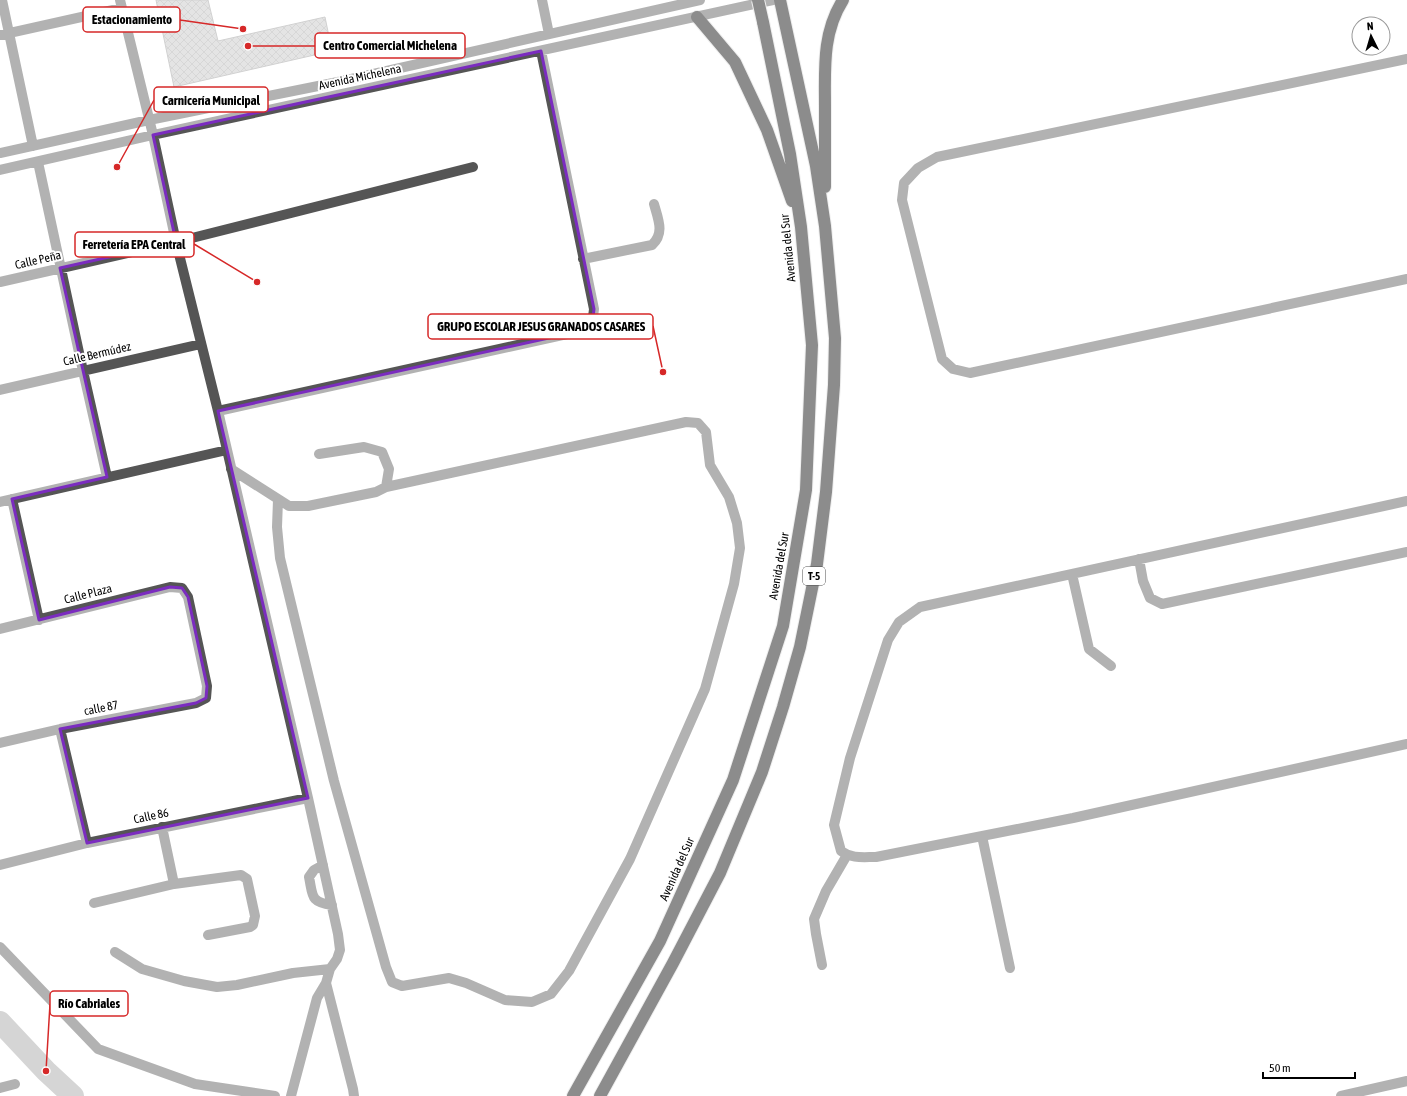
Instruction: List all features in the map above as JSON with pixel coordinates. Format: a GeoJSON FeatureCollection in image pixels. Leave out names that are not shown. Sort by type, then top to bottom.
{"type":"FeatureCollection","features":[{"type":"Feature","properties":{"kind":"highway","name":"Avenida del Sur"},"geometry":{"type":"LineString","coordinates":[[573,1096],[660,941],[733,780],[783,626],[806,490],[812,345],[801,227],[790,154],[758,0]]}},
{"type":"Feature","properties":{"kind":"highway","name":"T-5"},"geometry":{"type":"LineString","coordinates":[[600,1096],[673,963],[720,873],[762,772],[784,707],[800,647],[817,564],[826,492],[834,385],[835,338],[825,226],[816,166],[780,0]]}},
{"type":"Feature","properties":{"kind":"highway"},"geometry":{"type":"LineString","coordinates":[[825,226],[826,53],[830,28],[837,10],[843,0]]}},
{"type":"Feature","properties":{"kind":"highway"},"geometry":{"type":"LineString","coordinates":[[697,18],[735,62],[767,130],[801,227]]}},
{"type":"Feature","properties":{"kind":"street"},"geometry":{"type":"LineString","coordinates":[[2,0],[4,34],[34,146]]}},
{"type":"Feature","properties":{"kind":"street"},"geometry":{"type":"LineString","coordinates":[[542,0],[550,34]]}},
{"type":"Feature","properties":{"kind":"street","name":"Avenida Michelena"},"geometry":{"type":"LineString","coordinates":[[0,153],[149,120],[338,82],[699,0]]}},
{"type":"Feature","properties":{"kind":"street","name":"Avenida Michelena"},"geometry":{"type":"LineString","coordinates":[[0,170],[697,18],[773,0]]}},
{"type":"Feature","properties":{"kind":"street"},"geometry":{"type":"LineString","coordinates":[[4,34],[121,4],[308,798],[332,905],[340,950],[337,959],[330,969],[326,983],[317,998],[291,1096]]}},
{"type":"Feature","properties":{"kind":"street"},"geometry":{"type":"LineString","coordinates":[[218,411],[576,332],[592,325],[594,309],[541,51]]}},
{"type":"Feature","properties":{"kind":"street"},"geometry":{"type":"LineString","coordinates":[[1407,59],[937,157],[918,168],[904,183],[902,200],[942,359],[953,369],[970,373],[1407,279]]}},
{"type":"Feature","properties":{"kind":"street"},"geometry":{"type":"LineString","coordinates":[[38,162],[107,478]]}},
{"type":"Feature","properties":{"kind":"street","name":"Calle Peña"},"geometry":{"type":"LineString","coordinates":[[0,282],[176,242],[473,167]]}},
{"type":"Feature","properties":{"kind":"street"},"geometry":{"type":"LineString","coordinates":[[583,259],[652,245],[657,240],[660,230],[654,204]]}},
{"type":"Feature","properties":{"kind":"street","name":"Calle Bermúdez"},"geometry":{"type":"LineString","coordinates":[[0,390],[201,344]]}},
{"type":"Feature","properties":{"kind":"street"},"geometry":{"type":"LineString","coordinates":[[231,470],[289,506],[308,506],[376,492],[386,487],[686,422],[698,423],[706,432],[710,465],[728,497],[737,523],[740,548],[734,584],[705,689],[630,859],[573,964],[551,994],[532,1002],[505,1000],[466,983],[450,978],[402,986],[392,982],[386,967],[334,781],[297,631],[280,558],[277,526],[278,500]]}},
{"type":"Feature","properties":{"kind":"street"},"geometry":{"type":"LineString","coordinates":[[319,454],[364,447],[382,452],[389,469],[386,487]]}},
{"type":"Feature","properties":{"kind":"street"},"geometry":{"type":"LineString","coordinates":[[0,502],[227,450]]}},
{"type":"Feature","properties":{"kind":"street"},"geometry":{"type":"LineString","coordinates":[[12,499],[39,620]]}},
{"type":"Feature","properties":{"kind":"street"},"geometry":{"type":"LineString","coordinates":[[1407,501],[920,607],[899,622],[888,640],[850,758],[834,825],[841,851],[855,858],[876,857],[1073,818],[1407,744]]}},
{"type":"Feature","properties":{"kind":"street"},"geometry":{"type":"LineString","coordinates":[[1139,559],[1143,581],[1150,598],[1162,604],[1407,552]]}},
{"type":"Feature","properties":{"kind":"street"},"geometry":{"type":"LineString","coordinates":[[1072,574],[1089,649],[1111,666]]}},
{"type":"Feature","properties":{"kind":"street","name":"Calle Plaza"},"geometry":{"type":"LineString","coordinates":[[0,629],[170,587],[182,588],[188,597],[207,686],[206,698]]}},
{"type":"Feature","properties":{"kind":"street","name":"calle 87"},"geometry":{"type":"LineString","coordinates":[[0,743],[196,703],[206,698]]}},
{"type":"Feature","properties":{"kind":"street"},"geometry":{"type":"LineString","coordinates":[[60,730],[86,843]]}},
{"type":"Feature","properties":{"kind":"street","name":"Calle 86"},"geometry":{"type":"LineString","coordinates":[[0,865],[86,843],[308,798]]}},
{"type":"Feature","properties":{"kind":"street"},"geometry":{"type":"LineString","coordinates":[[162,827],[174,884]]}},
{"type":"Feature","properties":{"kind":"street"},"geometry":{"type":"LineString","coordinates":[[982,836],[1010,968]]}},
{"type":"Feature","properties":{"kind":"street"},"geometry":{"type":"LineString","coordinates":[[822,965],[814,919],[826,891],[847,855]]}},
{"type":"Feature","properties":{"kind":"street"},"geometry":{"type":"LineString","coordinates":[[323,865],[314,870],[309,877],[314,899],[319,903],[332,905]]}},
{"type":"Feature","properties":{"kind":"street"},"geometry":{"type":"LineString","coordinates":[[94,903],[174,884],[241,875],[247,879],[255,916],[253,925],[250,927],[208,935]]}},
{"type":"Feature","properties":{"kind":"street"},"geometry":{"type":"LineString","coordinates":[[0,947],[98,1048],[195,1084],[275,1096]]}},
{"type":"Feature","properties":{"kind":"street"},"geometry":{"type":"LineString","coordinates":[[115,952],[142,969],[184,981],[217,987],[237,985],[293,973],[330,969]]}},
{"type":"Feature","properties":{"kind":"street"},"geometry":{"type":"LineString","coordinates":[[326,983],[354,1096]]}},
{"type":"Feature","properties":{"kind":"street"},"geometry":{"type":"LineString","coordinates":[[1341,1096],[1371,1093],[1407,1082]]}},
{"type":"Feature","properties":{"kind":"street"},"geometry":{"type":"LineString","coordinates":[[0,1088],[15,1084]]}},
{"type":"Feature","properties":{"kind":"highlighted area"},"geometry":{"type":"Polygon","coordinates":[[[541,51],[594,309],[592,325],[576,332],[218,411],[308,798],[87,843],[60,729],[196,703],[206,698],[207,686],[188,597],[182,588],[170,587],[39,620],[12,499],[107,477],[60,268],[176,242],[153,135],[541,51]]]}},
{"type":"Feature","properties":{"kind":"building"},"geometry":{"type":"Polygon","coordinates":[[[156,0],[208,0],[218,41],[325,17],[332,51],[174,87],[156,0]]]}},
{"type":"Feature","properties":{"kind":"waterway"},"geometry":{"type":"LineString","coordinates":[[0,1022],[46,1071],[73,1096]]}},
{"type":"Feature","properties":{"kind":"place","name":"Estacionamiento"},"geometry":{"type":"Point","coordinates":[243,29]}},
{"type":"Feature","properties":{"kind":"place","name":"Centro Comercial Michelena"},"geometry":{"type":"Point","coordinates":[248,46]}},
{"type":"Feature","properties":{"kind":"place","name":"Carnicería Municipal"},"geometry":{"type":"Point","coordinates":[117,167]}},
{"type":"Feature","properties":{"kind":"place","name":"Ferretería EPA Central"},"geometry":{"type":"Point","coordinates":[257,282]}},
{"type":"Feature","properties":{"kind":"place","name":"GRUPO ESCOLAR JESUS GRANADOS CASARES"},"geometry":{"type":"Point","coordinates":[663,372]}},
{"type":"Feature","properties":{"kind":"place","name":"Río Cabriales"},"geometry":{"type":"Point","coordinates":[46,1071]}}]}
